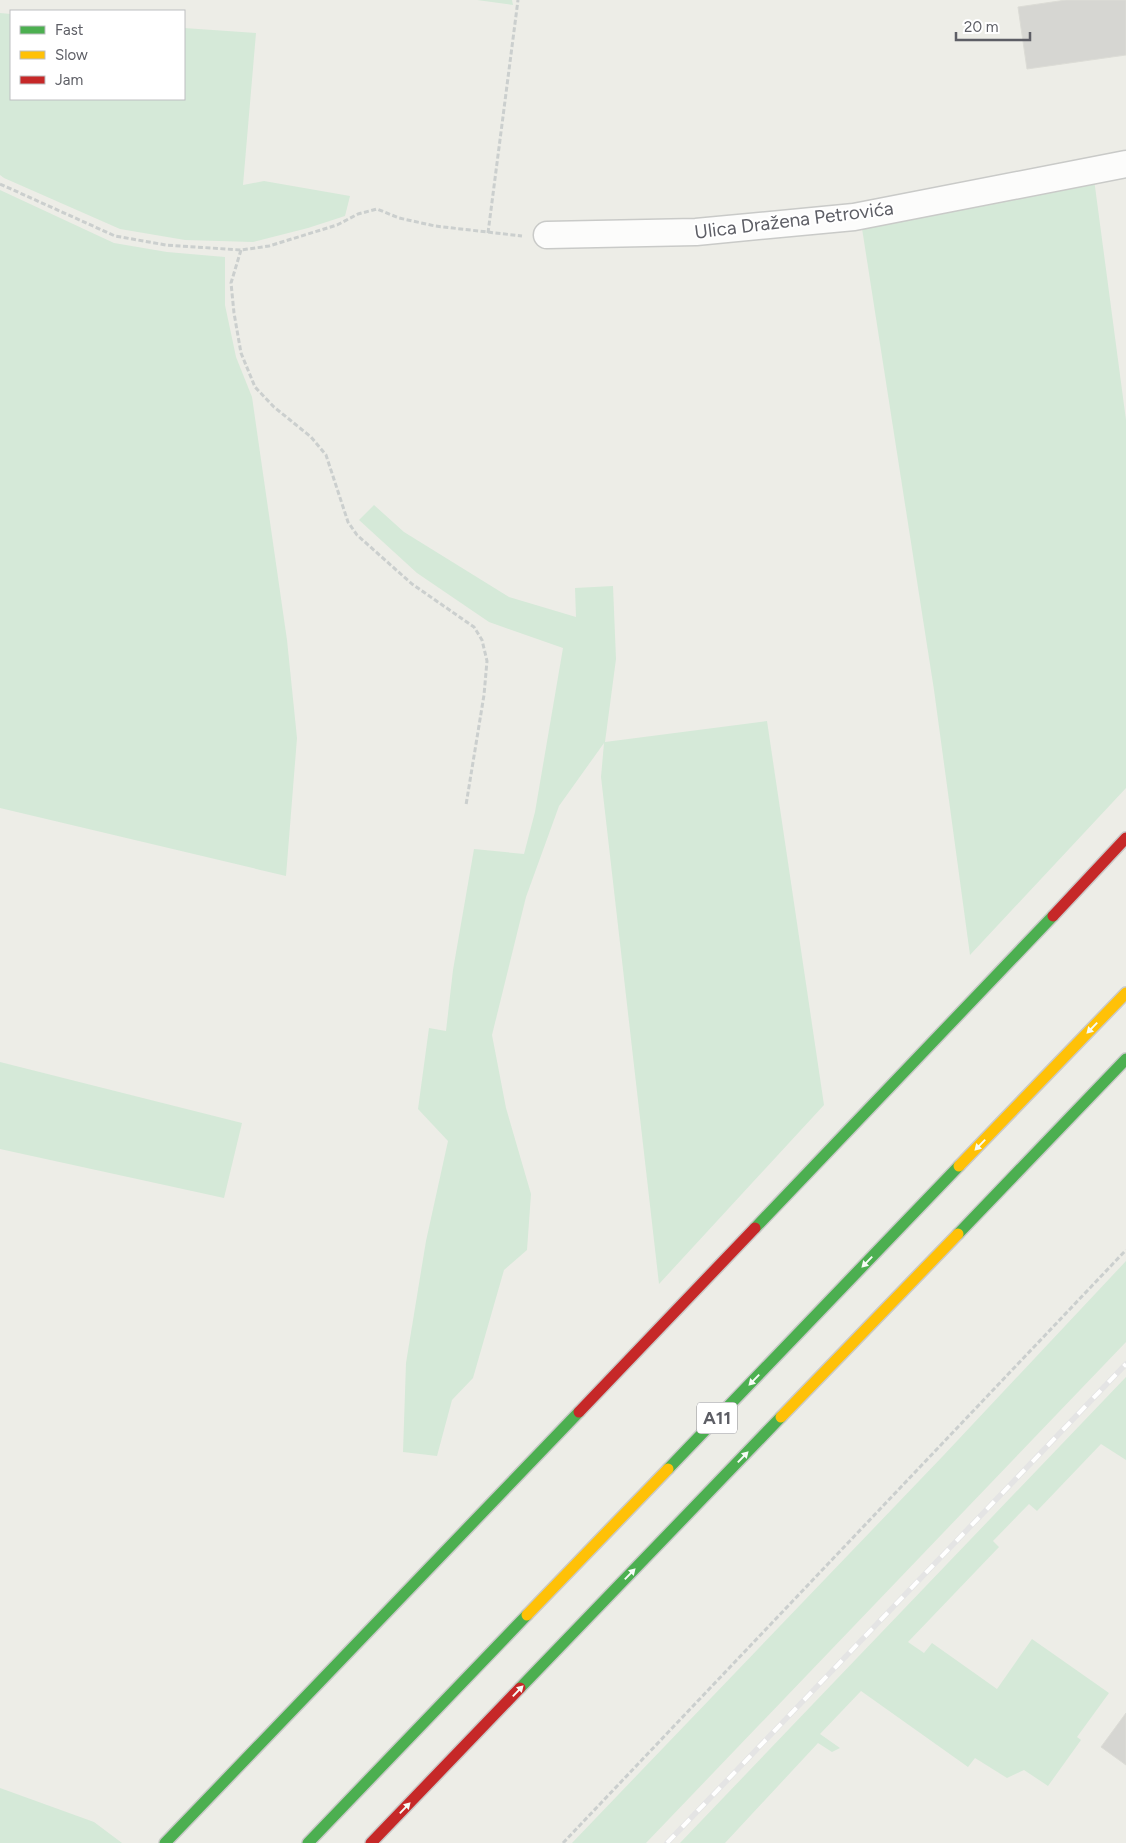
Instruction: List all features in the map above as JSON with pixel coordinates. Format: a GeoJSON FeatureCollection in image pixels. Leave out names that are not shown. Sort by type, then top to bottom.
{"type":"FeatureCollection","features":[{"type":"Feature","properties":{"kind":"main road"},"geometry":{"type":"LineString","coordinates":[[165,1843],[971,1004],[1126,838]]}},
{"type":"Feature","properties":{"kind":"main road","name":"A11"},"geometry":{"type":"LineString","coordinates":[[308,1843],[1126,993]]}},
{"type":"Feature","properties":{"kind":"main road","name":"A11"},"geometry":{"type":"LineString","coordinates":[[371,1843],[1126,1059]]}},
{"type":"Feature","properties":{"kind":"street","name":"Ulica Dražena Petrovića"},"geometry":{"type":"LineString","coordinates":[[547,235],[696,232],[854,217],[1126,164]]}},
{"type":"Feature","properties":{"kind":"path"},"geometry":{"type":"LineString","coordinates":[[488,233],[518,0]]}},
{"type":"Feature","properties":{"kind":"path"},"geometry":{"type":"LineString","coordinates":[[0,184],[115,236],[166,245],[241,250],[269,246],[337,225],[358,214],[377,209],[398,218],[435,226],[518,237],[547,235]]}},
{"type":"Feature","properties":{"kind":"path"},"geometry":{"type":"LineString","coordinates":[[241,250],[231,283],[234,313],[241,353],[255,387],[274,407],[312,437],[326,455],[348,522],[356,535],[412,584],[474,627],[482,640],[487,661],[484,695],[466,805]]}},
{"type":"Feature","properties":{"kind":"path"},"geometry":{"type":"LineString","coordinates":[[563,1843],[1126,1250]]}},
{"type":"Feature","properties":{"kind":"green space"},"geometry":{"type":"Polygon","coordinates":[[[477,0],[512,0],[513,5],[477,0]]]}},
{"type":"Feature","properties":{"kind":"green space"},"geometry":{"type":"Polygon","coordinates":[[[0,13],[10,14],[10,100],[185,100],[185,28],[256,33],[243,185],[264,181],[350,196],[345,216],[308,228],[253,242],[185,240],[120,229],[0,175],[0,13]]]}},
{"type":"Feature","properties":{"kind":"green space"},"geometry":{"type":"Polygon","coordinates":[[[1094,179],[1126,420],[1126,788],[970,955],[934,690],[861,222],[1094,179]]]}},
{"type":"Feature","properties":{"kind":"green space"},"geometry":{"type":"Polygon","coordinates":[[[0,190],[114,243],[167,252],[225,257],[225,305],[236,357],[252,397],[287,640],[297,738],[286,876],[0,808],[0,190]]]}},
{"type":"Feature","properties":{"kind":"green space"},"geometry":{"type":"Polygon","coordinates":[[[374,505],[404,532],[509,597],[576,617],[575,588],[613,586],[616,659],[605,742],[767,721],[824,1105],[659,1284],[601,777],[604,743],[559,806],[526,897],[492,1035],[506,1108],[531,1194],[527,1250],[504,1270],[473,1378],[452,1400],[437,1456],[403,1452],[406,1363],[426,1241],[448,1141],[418,1109],[429,1028],[446,1031],[453,970],[474,849],[524,854],[535,812],[563,648],[489,622],[417,573],[359,520],[374,505]]]}},
{"type":"Feature","properties":{"kind":"green space"},"geometry":{"type":"Polygon","coordinates":[[[0,1062],[242,1123],[224,1198],[0,1149],[0,1062]]]}},
{"type":"Feature","properties":{"kind":"green space"},"geometry":{"type":"Polygon","coordinates":[[[1126,1261],[1126,1342],[646,1843],[572,1843],[942,1457],[1126,1261]]]}},
{"type":"Feature","properties":{"kind":"green space"},"geometry":{"type":"Polygon","coordinates":[[[1126,1377],[1126,1460],[1101,1444],[1037,1511],[1029,1504],[993,1541],[999,1547],[908,1642],[924,1653],[932,1643],[997,1689],[1032,1639],[1109,1693],[1077,1737],[1081,1740],[1048,1786],[1024,1770],[1007,1778],[975,1758],[968,1767],[861,1691],[820,1734],[840,1748],[832,1752],[818,1743],[725,1843],[680,1843],[1126,1377]]]}},
{"type":"Feature","properties":{"kind":"green space"},"geometry":{"type":"Polygon","coordinates":[[[0,1788],[94,1822],[122,1843],[0,1843],[0,1788]]]}},
{"type":"Feature","properties":{"kind":"building"},"geometry":{"type":"Polygon","coordinates":[[[1066,0],[1126,0],[1126,55],[1027,69],[1018,7],[1066,0]]]}},
{"type":"Feature","properties":{"kind":"building"},"geometry":{"type":"Polygon","coordinates":[[[1126,1713],[1126,1765],[1101,1747],[1126,1713]]]}},
{"type":"Feature","properties":{"kind":"railway"},"geometry":{"type":"LineString","coordinates":[[667,1843],[1126,1364]]}},
{"type":"Feature","properties":{"kind":"traffic: fast"},"geometry":{"type":"LineString","coordinates":[[755,1228],[1053,916]]}},
{"type":"Feature","properties":{"kind":"traffic: fast"},"geometry":{"type":"LineString","coordinates":[[958,1234],[1126,1059]]}},
{"type":"Feature","properties":{"kind":"traffic: fast"},"geometry":{"type":"LineString","coordinates":[[668,1469],[959,1166]]}},
{"type":"Feature","properties":{"kind":"traffic: fast"},"geometry":{"type":"LineString","coordinates":[[165,1843],[579,1412]]}},
{"type":"Feature","properties":{"kind":"traffic: fast"},"geometry":{"type":"LineString","coordinates":[[520,1688],[781,1417]]}},
{"type":"Feature","properties":{"kind":"traffic: fast"},"geometry":{"type":"LineString","coordinates":[[308,1843],[527,1615]]}},
{"type":"Feature","properties":{"kind":"traffic: slow"},"geometry":{"type":"LineString","coordinates":[[959,1166],[1126,993]]}},
{"type":"Feature","properties":{"kind":"traffic: slow"},"geometry":{"type":"LineString","coordinates":[[781,1417],[958,1234]]}},
{"type":"Feature","properties":{"kind":"traffic: slow"},"geometry":{"type":"LineString","coordinates":[[527,1615],[668,1469]]}},
{"type":"Feature","properties":{"kind":"traffic: jam"},"geometry":{"type":"LineString","coordinates":[[1053,916],[1126,838]]}},
{"type":"Feature","properties":{"kind":"traffic: jam"},"geometry":{"type":"LineString","coordinates":[[579,1412],[755,1228]]}},
{"type":"Feature","properties":{"kind":"traffic: jam"},"geometry":{"type":"LineString","coordinates":[[371,1843],[520,1688]]}}]}
